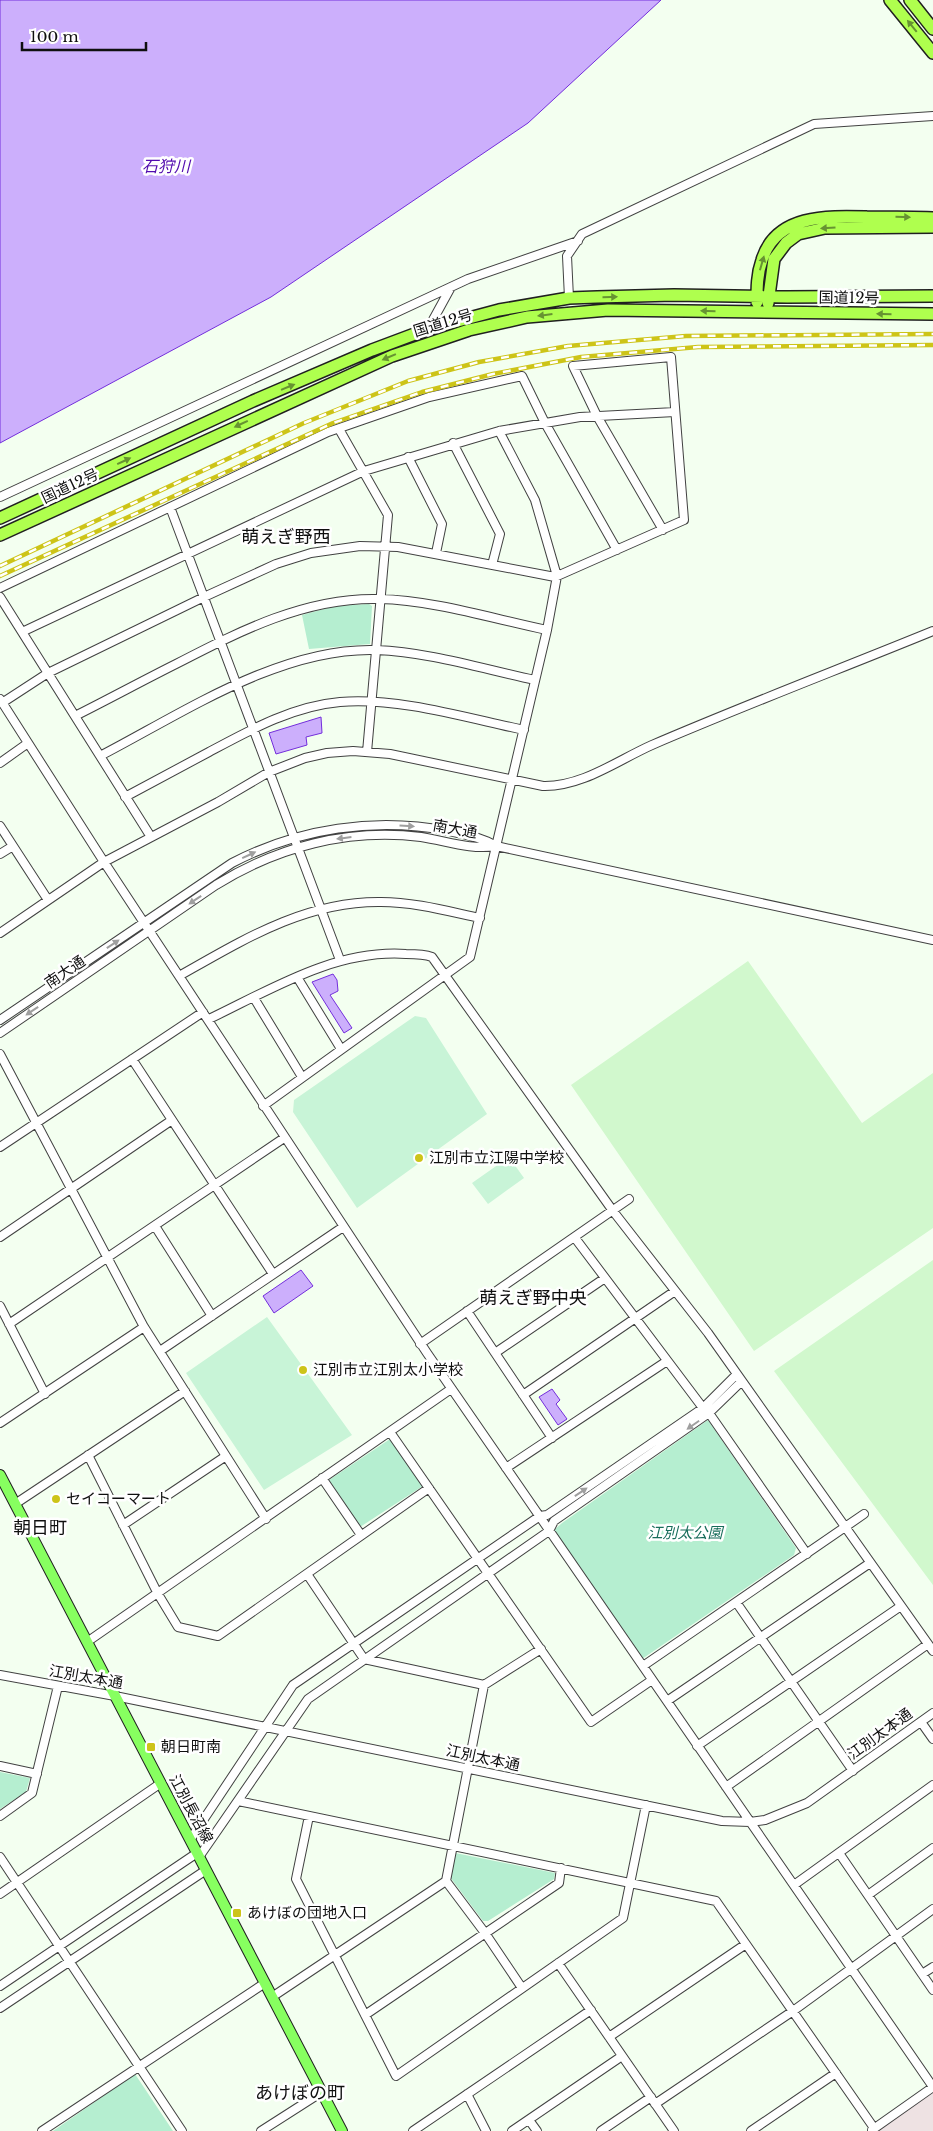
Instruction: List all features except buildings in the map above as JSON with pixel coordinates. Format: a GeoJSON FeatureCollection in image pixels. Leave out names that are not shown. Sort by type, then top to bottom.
{"type":"FeatureCollection","features":[{"type":"Feature","properties":{"kind":"highway"},"geometry":{"type":"LineString","coordinates":[[890,0],[933,53]]}},
{"type":"Feature","properties":{"kind":"highway"},"geometry":{"type":"LineString","coordinates":[[910,0],[933,29]]}},
{"type":"Feature","properties":{"kind":"highway"},"geometry":{"type":"LineString","coordinates":[[916,0],[933,18]]}},
{"type":"Feature","properties":{"kind":"highway"},"geometry":{"type":"LineString","coordinates":[[762,312],[762,260],[767,248],[777,236],[801,221],[821,217],[933,218]]}},
{"type":"Feature","properties":{"kind":"highway"},"geometry":{"type":"LineString","coordinates":[[763,297],[774,259],[786,242],[798,234],[825,228],[933,227]]}},
{"type":"Feature","properties":{"kind":"highway","name":"国道12号"},"geometry":{"type":"LineString","coordinates":[[0,518],[253,401],[428,329],[499,310],[569,298],[674,295],[763,297],[933,296]]}},
{"type":"Feature","properties":{"kind":"highway","name":"国道12号"},"geometry":{"type":"LineString","coordinates":[[0,535],[392,356],[444,337],[527,317],[582,312],[933,314]]}},
{"type":"Feature","properties":{"kind":"main road","name":"江別長沼線"},"geometry":{"type":"LineString","coordinates":[[0,1475],[4,1491],[15,1504],[342,2131]]}},
{"type":"Feature","properties":{"kind":"street"},"geometry":{"type":"LineString","coordinates":[[569,298],[567,256],[582,234],[814,124],[933,116]]}},
{"type":"Feature","properties":{"kind":"street"},"geometry":{"type":"LineString","coordinates":[[0,496],[468,279],[578,241]]}},
{"type":"Feature","properties":{"kind":"street"},"geometry":{"type":"LineString","coordinates":[[428,329],[451,287]]}},
{"type":"Feature","properties":{"kind":"street"},"geometry":{"type":"LineString","coordinates":[[238,1801],[716,1901],[836,2073],[872,2130],[933,2087],[420,1344],[263,1106],[209,1019],[104,862],[1,701],[48,673],[204,597],[276,564],[311,553],[340,547],[384,546],[436,553],[557,576],[663,530],[684,520],[671,357],[573,366],[597,416],[663,530]]}},
{"type":"Feature","properties":{"kind":"street"},"geometry":{"type":"LineString","coordinates":[[0,588],[339,429],[429,397],[522,376],[545,423],[617,550]]}},
{"type":"Feature","properties":{"kind":"street"},"geometry":{"type":"LineString","coordinates":[[22,632],[364,470],[500,430],[597,416],[675,412]]}},
{"type":"Feature","properties":{"kind":"street"},"geometry":{"type":"LineString","coordinates":[[339,429],[388,515],[367,752]]}},
{"type":"Feature","properties":{"kind":"street"},"geometry":{"type":"LineString","coordinates":[[263,1106],[470,957],[547,630],[557,576],[535,500],[500,430]]}},
{"type":"Feature","properties":{"kind":"street"},"geometry":{"type":"LineString","coordinates":[[453,443],[500,534],[492,565]]}},
{"type":"Feature","properties":{"kind":"street"},"geometry":{"type":"LineString","coordinates":[[408,457],[442,524],[436,553]]}},
{"type":"Feature","properties":{"kind":"street"},"geometry":{"type":"LineString","coordinates":[[170,507],[340,960]]}},
{"type":"Feature","properties":{"kind":"street"},"geometry":{"type":"LineString","coordinates":[[0,597],[151,837]]}},
{"type":"Feature","properties":{"kind":"street"},"geometry":{"type":"LineString","coordinates":[[75,716],[220,641],[306,607],[335,601],[380,599],[420,603],[547,630]]}},
{"type":"Feature","properties":{"kind":"street"},"geometry":{"type":"LineString","coordinates":[[0,933],[104,862],[218,802],[269,772],[319,755],[344,751],[390,754],[512,780],[552,786],[577,780],[652,746],[933,631]]}},
{"type":"Feature","properties":{"kind":"street"},"geometry":{"type":"LineString","coordinates":[[100,756],[236,684],[317,655],[345,651],[375,650],[416,654],[535,680]]}},
{"type":"Feature","properties":{"kind":"street"},"geometry":{"type":"LineString","coordinates":[[126,797],[253,728],[313,706],[338,702],[371,702],[407,706],[524,730]]}},
{"type":"Feature","properties":{"kind":"street"},"geometry":{"type":"LineString","coordinates":[[0,763],[28,743]]}},
{"type":"Feature","properties":{"kind":"street","name":"南大通"},"geometry":{"type":"LineString","coordinates":[[0,1020],[232,863],[293,838],[348,827],[395,825],[424,827],[483,838],[496,846]]}},
{"type":"Feature","properties":{"kind":"street"},"geometry":{"type":"LineString","coordinates":[[0,826],[48,900]]}},
{"type":"Feature","properties":{"kind":"street","name":"南大通"},"geometry":{"type":"LineString","coordinates":[[0,1033],[240,871],[264,860],[297,848],[344,838],[385,835],[421,837],[480,848],[496,846]]}},
{"type":"Feature","properties":{"kind":"street"},"geometry":{"type":"LineString","coordinates":[[0,854],[13,846]]}},
{"type":"Feature","properties":{"kind":"street"},"geometry":{"type":"LineString","coordinates":[[496,846],[933,940]]}},
{"type":"Feature","properties":{"kind":"street"},"geometry":{"type":"LineString","coordinates":[[179,976],[262,930],[298,915],[320,909],[364,902],[391,902],[480,918]]}},
{"type":"Feature","properties":{"kind":"street"},"geometry":{"type":"LineString","coordinates":[[209,1019],[297,977],[340,960],[388,953],[432,957],[613,1211],[737,1374],[933,1651]]}},
{"type":"Feature","properties":{"kind":"street"},"geometry":{"type":"LineString","coordinates":[[297,977],[341,1049]]}},
{"type":"Feature","properties":{"kind":"street"},"geometry":{"type":"LineString","coordinates":[[254,998],[302,1077]]}},
{"type":"Feature","properties":{"kind":"street"},"geometry":{"type":"LineString","coordinates":[[0,1148],[203,1012]]}},
{"type":"Feature","properties":{"kind":"street"},"geometry":{"type":"LineString","coordinates":[[0,1054],[38,1122],[144,1327],[266,1519]]}},
{"type":"Feature","properties":{"kind":"street"},"geometry":{"type":"LineString","coordinates":[[132,1059],[273,1274]]}},
{"type":"Feature","properties":{"kind":"street"},"geometry":{"type":"LineString","coordinates":[[0,1237],[172,1120]]}},
{"type":"Feature","properties":{"kind":"street"},"geometry":{"type":"LineString","coordinates":[[9,1324],[284,1138]]}},
{"type":"Feature","properties":{"kind":"street"},"geometry":{"type":"LineString","coordinates":[[420,1344],[629,1199]]}},
{"type":"Feature","properties":{"kind":"street"},"geometry":{"type":"LineString","coordinates":[[154,1226],[212,1316]]}},
{"type":"Feature","properties":{"kind":"street"},"geometry":{"type":"LineString","coordinates":[[160,1352],[343,1226]]}},
{"type":"Feature","properties":{"kind":"street"},"geometry":{"type":"LineString","coordinates":[[575,1238],[706,1411],[808,1554]]}},
{"type":"Feature","properties":{"kind":"street"},"geometry":{"type":"LineString","coordinates":[[495,1353],[605,1278]]}},
{"type":"Feature","properties":{"kind":"street"},"geometry":{"type":"LineString","coordinates":[[523,1395],[675,1291]]}},
{"type":"Feature","properties":{"kind":"street"},"geometry":{"type":"LineString","coordinates":[[0,1306],[45,1394]]}},
{"type":"Feature","properties":{"kind":"street"},"geometry":{"type":"LineString","coordinates":[[467,1311],[552,1438]]}},
{"type":"Feature","properties":{"kind":"street"},"geometry":{"type":"LineString","coordinates":[[0,1423],[144,1327]]}},
{"type":"Feature","properties":{"kind":"street"},"geometry":{"type":"LineString","coordinates":[[506,1468],[667,1361]]}},
{"type":"Feature","properties":{"kind":"street"},"geometry":{"type":"LineString","coordinates":[[190,1840],[292,1685],[540,1516],[547,1515],[706,1411],[737,1374]]}},
{"type":"Feature","properties":{"kind":"street"},"geometry":{"type":"LineString","coordinates":[[0,1986],[198,1855],[238,1801],[308,1699],[549,1530],[554,1521],[706,1411],[742,1381]]}},
{"type":"Feature","properties":{"kind":"street"},"geometry":{"type":"LineString","coordinates":[[87,1642],[451,1389]]}},
{"type":"Feature","properties":{"kind":"street"},"geometry":{"type":"LineString","coordinates":[[15,1504],[185,1391]]}},
{"type":"Feature","properties":{"kind":"street"},"geometry":{"type":"LineString","coordinates":[[390,1432],[591,1722],[652,1680]]}},
{"type":"Feature","properties":{"kind":"street"},"geometry":{"type":"LineString","coordinates":[[88,1455],[158,1594],[178,1627],[218,1636],[429,1488]]}},
{"type":"Feature","properties":{"kind":"street"},"geometry":{"type":"LineString","coordinates":[[124,1525],[226,1456]]}},
{"type":"Feature","properties":{"kind":"street"},"geometry":{"type":"LineString","coordinates":[[322,1478],[362,1535]]}},
{"type":"Feature","properties":{"kind":"street"},"geometry":{"type":"LineString","coordinates":[[643,1666],[864,1514]]}},
{"type":"Feature","properties":{"kind":"street"},"geometry":{"type":"LineString","coordinates":[[667,1701],[870,1563]]}},
{"type":"Feature","properties":{"kind":"street"},"geometry":{"type":"LineString","coordinates":[[306,1574],[364,1659],[484,1685],[541,1649]]}},
{"type":"Feature","properties":{"kind":"street"},"geometry":{"type":"LineString","coordinates":[[736,1602],[852,1771]]}},
{"type":"Feature","properties":{"kind":"street"},"geometry":{"type":"LineString","coordinates":[[697,1746],[901,1606]]}},
{"type":"Feature","properties":{"kind":"street"},"geometry":{"type":"LineString","coordinates":[[726,1787],[928,1644]]}},
{"type":"Feature","properties":{"kind":"street","name":"江別太本通"},"geometry":{"type":"LineString","coordinates":[[0,1675],[116,1696],[722,1821],[750,1822],[765,1820],[807,1804],[933,1713]]}},
{"type":"Feature","properties":{"kind":"street"},"geometry":{"type":"LineString","coordinates":[[484,1685],[446,1881],[485,1933],[522,1988]]}},
{"type":"Feature","properties":{"kind":"street"},"geometry":{"type":"LineString","coordinates":[[0,1816],[32,1794],[58,1686]]}},
{"type":"Feature","properties":{"kind":"street"},"geometry":{"type":"LineString","coordinates":[[921,1722],[933,1739]]}},
{"type":"Feature","properties":{"kind":"street"},"geometry":{"type":"LineString","coordinates":[[0,1766],[37,1774]]}},
{"type":"Feature","properties":{"kind":"street"},"geometry":{"type":"LineString","coordinates":[[0,1894],[160,1783]]}},
{"type":"Feature","properties":{"kind":"street"},"geometry":{"type":"LineString","coordinates":[[794,1886],[933,1785]]}},
{"type":"Feature","properties":{"kind":"street"},"geometry":{"type":"LineString","coordinates":[[309,1816],[296,1879],[396,2076],[623,1918],[646,1805]]}},
{"type":"Feature","properties":{"kind":"street"},"geometry":{"type":"LineString","coordinates":[[868,1895],[933,1848]]}},
{"type":"Feature","properties":{"kind":"street"},"geometry":{"type":"LineString","coordinates":[[839,1853],[933,1990]]}},
{"type":"Feature","properties":{"kind":"street"},"geometry":{"type":"LineString","coordinates":[[0,1857],[182,2131]]}},
{"type":"Feature","properties":{"kind":"street"},"geometry":{"type":"LineString","coordinates":[[365,2015],[559,1883],[561,1868]]}},
{"type":"Feature","properties":{"kind":"street"},"geometry":{"type":"LineString","coordinates":[[0,2008],[206,1870]]}},
{"type":"Feature","properties":{"kind":"street"},"geometry":{"type":"LineString","coordinates":[[272,1996],[446,1881]]}},
{"type":"Feature","properties":{"kind":"street"},"geometry":{"type":"LineString","coordinates":[[601,2131],[653,2101],[793,2011],[933,1909]]}},
{"type":"Feature","properties":{"kind":"street"},"geometry":{"type":"LineString","coordinates":[[609,2036],[746,1944]]}},
{"type":"Feature","properties":{"kind":"street"},"geometry":{"type":"LineString","coordinates":[[558,1963],[674,2131]]}},
{"type":"Feature","properties":{"kind":"street"},"geometry":{"type":"LineString","coordinates":[[922,1974],[933,1967]]}},
{"type":"Feature","properties":{"kind":"street"},"geometry":{"type":"LineString","coordinates":[[43,2131],[265,1983]]}},
{"type":"Feature","properties":{"kind":"street"},"geometry":{"type":"LineString","coordinates":[[416,2130],[591,2010]]}},
{"type":"Feature","properties":{"kind":"street"},"geometry":{"type":"LineString","coordinates":[[512,2131],[622,2056]]}},
{"type":"Feature","properties":{"kind":"street"},"geometry":{"type":"LineString","coordinates":[[751,2131],[836,2073]]}},
{"type":"Feature","properties":{"kind":"street"},"geometry":{"type":"LineString","coordinates":[[262,2131],[270,2129],[322,2092]]}},
{"type":"Feature","properties":{"kind":"street"},"geometry":{"type":"LineString","coordinates":[[467,2094],[486,2131]]}},
{"type":"Feature","properties":{"kind":"street"},"geometry":{"type":"LineString","coordinates":[[529,2120],[537,2131]]}},
{"type":"Feature","properties":{"kind":"shaded area"},"geometry":{"type":"Polygon","coordinates":[[[933,2087],[933,2131],[877,2131],[933,2087]]]}},
{"type":"Feature","properties":{"kind":"green space"},"geometry":{"type":"Polygon","coordinates":[[[369,604],[372,606],[370,644],[309,649],[302,615],[335,606],[369,604]]]}},
{"type":"Feature","properties":{"kind":"green space"},"geometry":{"type":"Polygon","coordinates":[[[748,961],[862,1123],[933,1073],[933,1228],[754,1351],[571,1085],[748,961]]]}},
{"type":"Feature","properties":{"kind":"green space"},"geometry":{"type":"Polygon","coordinates":[[[415,1016],[426,1018],[487,1114],[357,1208],[293,1112],[294,1100],[415,1016]]]}},
{"type":"Feature","properties":{"kind":"green space"},"geometry":{"type":"Polygon","coordinates":[[[509,1157],[524,1178],[488,1204],[472,1183],[509,1157]]]}},
{"type":"Feature","properties":{"kind":"green space"},"geometry":{"type":"Polygon","coordinates":[[[933,1260],[933,1585],[774,1371],[933,1260]]]}},
{"type":"Feature","properties":{"kind":"green space"},"geometry":{"type":"Polygon","coordinates":[[[267,1317],[352,1435],[264,1490],[186,1373],[267,1317]]]}},
{"type":"Feature","properties":{"kind":"green space","name":"江別太公園"},"geometry":{"type":"Polygon","coordinates":[[[708,1420],[796,1548],[794,1555],[642,1659],[554,1530],[708,1420]]]}},
{"type":"Feature","properties":{"kind":"green space"},"geometry":{"type":"Polygon","coordinates":[[[390,1439],[423,1486],[360,1527],[329,1480],[390,1439]]]}},
{"type":"Feature","properties":{"kind":"green space"},"geometry":{"type":"Polygon","coordinates":[[[0,1772],[30,1778],[26,1792],[0,1809],[0,1772]]]}},
{"type":"Feature","properties":{"kind":"green space"},"geometry":{"type":"Polygon","coordinates":[[[455,1853],[555,1873],[554,1879],[488,1921],[483,1921],[450,1877],[455,1853]]]}},
{"type":"Feature","properties":{"kind":"green space"},"geometry":{"type":"Polygon","coordinates":[[[135,2074],[173,2131],[53,2131],[135,2074]]]}},
{"type":"Feature","properties":{"kind":"water","name":"石狩川"},"geometry":{"type":"Polygon","coordinates":[[[0,0],[661,0],[528,123],[271,297],[0,443],[0,0]]]}},
{"type":"Feature","properties":{"kind":"water"},"geometry":{"type":"Polygon","coordinates":[[[321,717],[322,733],[306,737],[307,745],[276,754],[269,733],[321,717]]]}},
{"type":"Feature","properties":{"kind":"water"},"geometry":{"type":"Polygon","coordinates":[[[333,974],[337,980],[338,991],[330,995],[352,1028],[344,1033],[312,982],[333,974]]]}},
{"type":"Feature","properties":{"kind":"water"},"geometry":{"type":"Polygon","coordinates":[[[301,1270],[313,1286],[274,1313],[263,1296],[301,1270]]]}},
{"type":"Feature","properties":{"kind":"water"},"geometry":{"type":"Polygon","coordinates":[[[552,1389],[560,1400],[556,1404],[567,1419],[558,1425],[539,1397],[552,1389]]]}},
{"type":"Feature","properties":{"kind":"railway"},"geometry":{"type":"LineString","coordinates":[[0,566],[304,423],[408,381],[479,362],[568,346],[686,336],[933,334]]}},
{"type":"Feature","properties":{"kind":"railway"},"geometry":{"type":"LineString","coordinates":[[0,576],[333,423],[422,392],[493,374],[581,357],[698,347],[933,345]]}},
{"type":"Feature","properties":{"kind":"place","name":"江別市立江陽中学校"},"geometry":{"type":"Point","coordinates":[419,1158]}},
{"type":"Feature","properties":{"kind":"place","name":"江別市立江別太小学校"},"geometry":{"type":"Point","coordinates":[303,1370]}},
{"type":"Feature","properties":{"kind":"place","name":"セイコーマート"},"geometry":{"type":"Point","coordinates":[56,1499]}},
{"type":"Feature","properties":{"kind":"place","name":"朝日町南"},"geometry":{"type":"Point","coordinates":[151,1747]}},
{"type":"Feature","properties":{"kind":"place","name":"あけぼの団地入口"},"geometry":{"type":"Point","coordinates":[237,1913]}},
{"type":"Feature","properties":{"kind":"district","name":"萌えぎ野西"},"geometry":{"type":"Point","coordinates":[286,537]}},
{"type":"Feature","properties":{"kind":"district","name":"萌えぎ野中央"},"geometry":{"type":"Point","coordinates":[533,1298]}},
{"type":"Feature","properties":{"kind":"district","name":"朝日町"},"geometry":{"type":"Point","coordinates":[40,1528]}},
{"type":"Feature","properties":{"kind":"district","name":"あけぼの町"},"geometry":{"type":"Point","coordinates":[300,2093]}}]}
